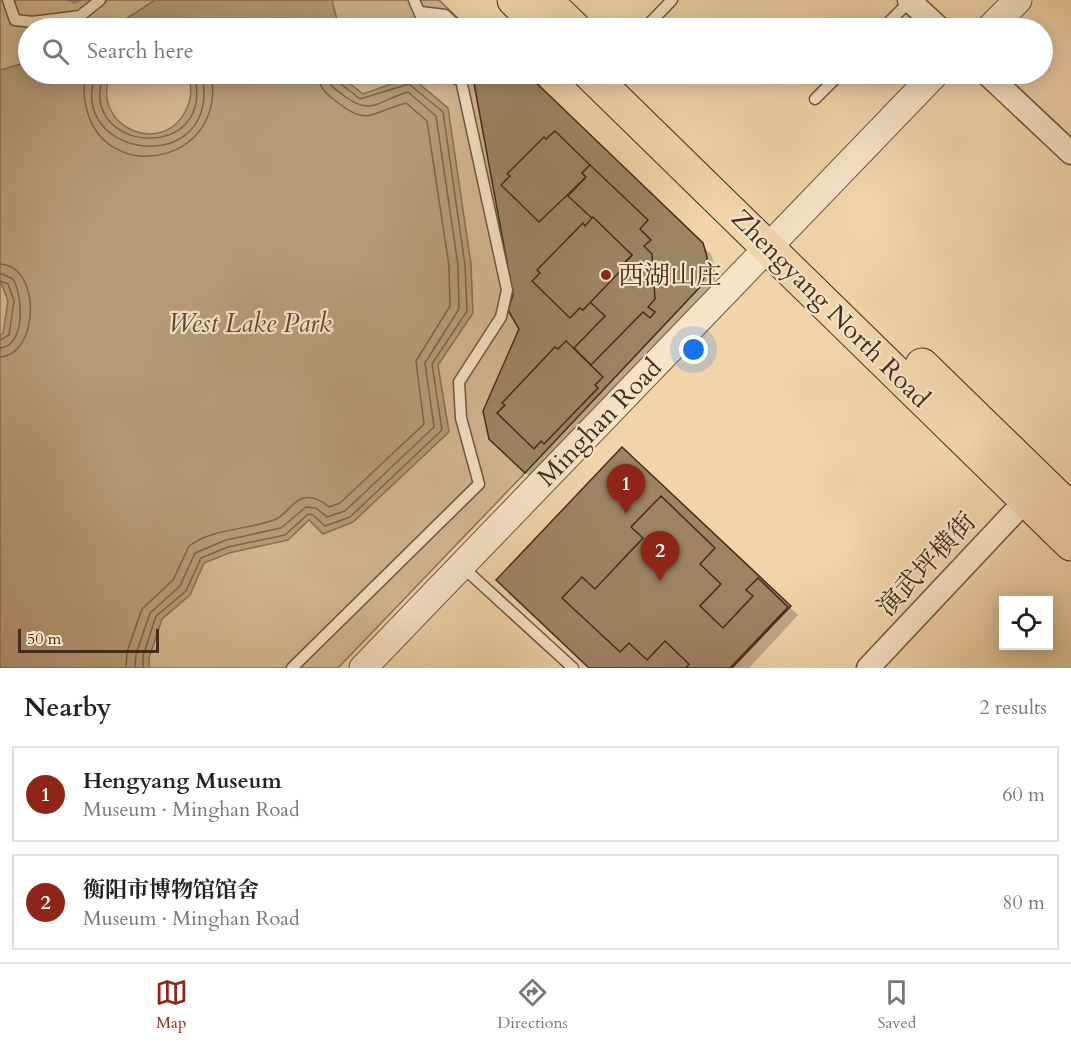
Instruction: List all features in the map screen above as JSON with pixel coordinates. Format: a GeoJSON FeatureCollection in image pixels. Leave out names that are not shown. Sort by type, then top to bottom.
{"type":"FeatureCollection","features":[{"type":"Feature","properties":{"kind":"main road"},"geometry":{"type":"LineString","coordinates":[[514,0],[548,8],[561,18]]}},
{"type":"Feature","properties":{"kind":"main road","name":"Zhengyang North Road"},"geometry":{"type":"LineString","coordinates":[[601,84],[779,241],[1069,504]]}},
{"type":"Feature","properties":{"kind":"main road","name":"Zhengyang North Road"},"geometry":{"type":"LineString","coordinates":[[630,84],[1026,500],[1071,544]]}},
{"type":"Feature","properties":{"kind":"street"},"geometry":{"type":"LineString","coordinates":[[910,0],[929,18]]}},
{"type":"Feature","properties":{"kind":"street"},"geometry":{"type":"LineString","coordinates":[[989,18],[1006,0]]}},
{"type":"Feature","properties":{"kind":"street"},"geometry":{"type":"LineString","coordinates":[[1000,18],[1017,0]]}},
{"type":"Feature","properties":{"kind":"street","name":"Minghan Road"},"geometry":{"type":"LineString","coordinates":[[376,668],[926,84]]}},
{"type":"Feature","properties":{"kind":"street","name":"Minghan Road"},"geometry":{"type":"LineString","coordinates":[[363,668],[779,241],[937,84]]}},
{"type":"Feature","properties":{"kind":"street"},"geometry":{"type":"LineString","coordinates":[[998,84],[1071,153]]}},
{"type":"Feature","properties":{"kind":"street","name":"演武坪横街"},"geometry":{"type":"LineString","coordinates":[[868,668],[1026,500]]}},
{"type":"Feature","properties":{"kind":"lane"},"geometry":{"type":"LineString","coordinates":[[8,0],[15,20],[18,20]]}},
{"type":"Feature","properties":{"kind":"lane"},"geometry":{"type":"LineString","coordinates":[[64,18],[80,16],[100,0]]}},
{"type":"Feature","properties":{"kind":"lane"},"geometry":{"type":"LineString","coordinates":[[414,0],[423,18]]}},
{"type":"Feature","properties":{"kind":"lane"},"geometry":{"type":"LineString","coordinates":[[655,18],[672,0]]}},
{"type":"Feature","properties":{"kind":"lane"},"geometry":{"type":"LineString","coordinates":[[893,18],[910,0]]}},
{"type":"Feature","properties":{"kind":"lane"},"geometry":{"type":"LineString","coordinates":[[421,12],[445,15],[448,18]]}},
{"type":"Feature","properties":{"kind":"lane"},"geometry":{"type":"LineString","coordinates":[[292,668],[478,484],[461,418],[459,382],[501,316],[507,290],[464,84]]}},
{"type":"Feature","properties":{"kind":"lane"},"geometry":{"type":"LineString","coordinates":[[815,99],[830,84]]}},
{"type":"Feature","properties":{"kind":"lane"},"geometry":{"type":"LineString","coordinates":[[468,572],[573,668]]}},
{"type":"Feature","properties":{"kind":"green space","name":"West Lake Park"},"geometry":{"type":"Polygon","coordinates":[[[0,0],[439,0],[458,18],[18,18],[18,84],[474,84],[513,295],[508,310],[519,329],[489,439],[525,473],[338,668],[0,668],[0,0]]]}},
{"type":"Feature","properties":{"kind":"water"},"geometry":{"type":"Polygon","coordinates":[[[155,0],[332,0],[336,18],[127,18],[155,0]]]}},
{"type":"Feature","properties":{"kind":"water","name":"West Lake Park"},"geometry":{"type":"Polygon","coordinates":[[[18,65],[18,84],[109,84],[107,92],[110,108],[118,121],[131,130],[146,134],[161,132],[175,125],[186,110],[191,92],[190,84],[350,84],[363,94],[391,84],[419,84],[448,108],[471,264],[473,313],[438,365],[449,432],[353,522],[323,534],[309,520],[288,540],[229,553],[204,563],[190,595],[162,619],[149,658],[149,668],[0,668],[0,336],[3,333],[8,301],[0,280],[0,70],[18,65]]]}},
{"type":"Feature","properties":{"kind":"building","name":"西湖山庄"},"geometry":{"type":"Polygon","coordinates":[[[474,84],[537,84],[703,243],[707,257],[707,271],[700,287],[525,473],[489,439],[483,411],[519,329],[508,310],[513,295],[474,84]]]}},
{"type":"Feature","properties":{"kind":"building"},"geometry":{"type":"Polygon","coordinates":[[[555,131],[590,165],[582,173],[586,177],[539,222],[501,185],[510,176],[507,174],[544,137],[546,139],[555,131]]]}},
{"type":"Feature","properties":{"kind":"building"},"geometry":{"type":"Polygon","coordinates":[[[590,165],[648,220],[640,229],[651,240],[644,246],[652,254],[655,299],[648,307],[655,312],[650,318],[643,312],[591,365],[574,348],[605,316],[590,302],[632,255],[568,196],[586,177],[582,173],[590,165]]]}},
{"type":"Feature","properties":{"kind":"building"},"geometry":{"type":"Polygon","coordinates":[[[593,217],[632,255],[625,262],[627,264],[583,310],[580,308],[570,318],[532,281],[540,273],[537,270],[583,223],[585,226],[593,217]]]}},
{"type":"Feature","properties":{"kind":"building"},"geometry":{"type":"Polygon","coordinates":[[[566,341],[603,377],[595,385],[598,388],[544,444],[541,441],[534,449],[497,413],[505,405],[502,403],[555,347],[558,349],[566,341]]]}},
{"type":"Feature","properties":{"kind":"building"},"geometry":{"type":"Polygon","coordinates":[[[622,447],[791,606],[732,668],[589,668],[496,580],[622,447]]]}},
{"type":"Feature","properties":{"kind":"building"},"geometry":{"type":"Polygon","coordinates":[[[661,496],[715,548],[700,564],[721,584],[700,606],[723,628],[753,596],[746,590],[758,578],[788,607],[730,668],[686,668],[689,664],[665,641],[647,660],[629,643],[620,652],[562,598],[582,577],[595,589],[643,538],[631,527],[661,496]]]}},
{"type":"Feature","properties":{"kind":"place","name":"西湖山庄"},"geometry":{"type":"Point","coordinates":[606,275]}},
{"type":"Feature","properties":{"kind":"place","name":"Hengyang Museum"},"geometry":{"type":"Point","coordinates":[626,514]}},
{"type":"Feature","properties":{"kind":"place","name":"衡阳市博物馆馆舍"},"geometry":{"type":"Point","coordinates":[660,581]}}]}
